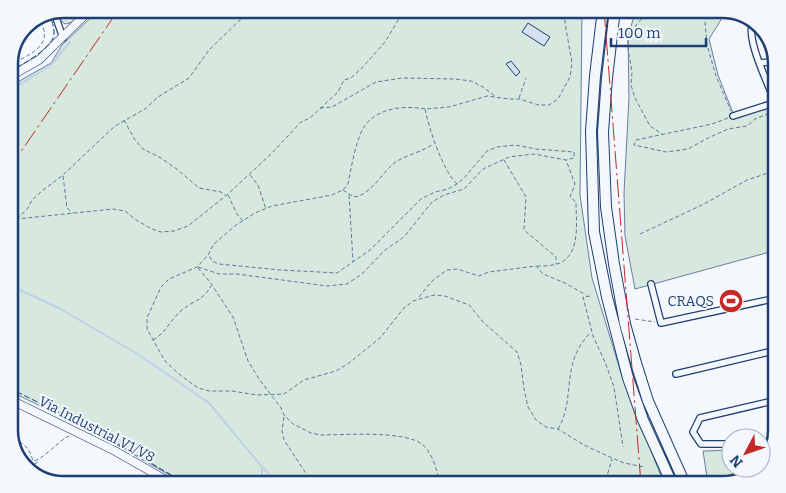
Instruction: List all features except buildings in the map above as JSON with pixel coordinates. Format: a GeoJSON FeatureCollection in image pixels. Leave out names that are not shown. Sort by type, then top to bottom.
{"type":"FeatureCollection","features":[{"type":"Feature","properties":{"kind":"highway"},"geometry":{"type":"LineString","coordinates":[[602,18],[591,131],[594,232],[606,296],[628,378],[643,420],[668,476]]}},
{"type":"Feature","properties":{"kind":"highway"},"geometry":{"type":"LineString","coordinates":[[614,18],[603,132],[606,207],[614,264],[625,324],[648,401],[681,476]]}},
{"type":"Feature","properties":{"kind":"main road"},"geometry":{"type":"LineString","coordinates":[[18,72],[40,60],[82,18]]}},
{"type":"Feature","properties":{"kind":"main road","name":"Via Industrial V1/V8"},"geometry":{"type":"LineString","coordinates":[[18,403],[115,451],[159,476]]}},
{"type":"Feature","properties":{"kind":"street"},"geometry":{"type":"LineString","coordinates":[[56,18],[63,38]]}},
{"type":"Feature","properties":{"kind":"street"},"geometry":{"type":"LineString","coordinates":[[751,28],[752,42],[768,82]]}},
{"type":"Feature","properties":{"kind":"street"},"geometry":{"type":"LineString","coordinates":[[760,63],[768,62]]}},
{"type":"Feature","properties":{"kind":"street"},"geometry":{"type":"LineString","coordinates":[[733,116],[768,105]]}},
{"type":"Feature","properties":{"kind":"street"},"geometry":{"type":"LineString","coordinates":[[651,284],[661,324],[768,300]]}},
{"type":"Feature","properties":{"kind":"street"},"geometry":{"type":"LineString","coordinates":[[676,374],[768,352]]}},
{"type":"Feature","properties":{"kind":"street"},"geometry":{"type":"LineString","coordinates":[[721,444],[700,444],[693,432],[700,418],[768,402]]}},
{"type":"Feature","properties":{"kind":"path"},"geometry":{"type":"LineString","coordinates":[[18,218],[28,208],[32,200],[63,175],[115,126],[145,109],[158,97],[189,78],[209,50],[242,18]]}},
{"type":"Feature","properties":{"kind":"path"},"geometry":{"type":"LineString","coordinates":[[18,219],[113,209],[125,211],[136,220],[161,232],[188,226],[227,195],[272,154],[301,122],[310,118],[318,108],[338,92],[344,80],[351,78],[362,68],[385,42],[400,18]]}},
{"type":"Feature","properties":{"kind":"path"},"geometry":{"type":"LineString","coordinates":[[565,18],[572,63],[570,77],[558,99],[549,105],[539,105],[519,99],[487,96],[449,107],[425,109],[405,107],[386,111],[373,118],[364,127],[359,139],[348,184],[343,190],[332,195],[266,209],[255,213],[243,221],[215,242],[209,254],[197,267],[169,279],[161,287],[147,318],[147,329],[165,361],[178,374],[198,388],[209,391],[232,391],[270,395],[284,394],[304,380],[336,371],[349,363],[380,338],[404,308],[419,298],[432,281],[447,270],[457,269],[479,276],[489,272],[561,263],[572,254],[575,244],[576,202],[570,197],[574,184],[566,160]]}},
{"type":"Feature","properties":{"kind":"path"},"geometry":{"type":"LineString","coordinates":[[642,18],[628,37],[632,72],[631,85],[635,98],[650,126],[662,134]]}},
{"type":"Feature","properties":{"kind":"path"},"geometry":{"type":"LineString","coordinates":[[705,18],[707,46],[716,76],[733,116],[712,124],[636,140],[634,145],[666,152],[682,150],[690,148],[706,138],[728,129],[747,126],[755,119],[768,114]]}},
{"type":"Feature","properties":{"kind":"path"},"geometry":{"type":"LineString","coordinates":[[18,60],[38,50],[43,43],[44,28],[41,23]]}},
{"type":"Feature","properties":{"kind":"path"},"geometry":{"type":"LineString","coordinates":[[318,108],[332,107],[376,82],[402,78],[455,79],[471,82],[482,87],[497,98]]}},
{"type":"Feature","properties":{"kind":"path"},"geometry":{"type":"LineString","coordinates":[[519,99],[526,78]]}},
{"type":"Feature","properties":{"kind":"path"},"geometry":{"type":"LineString","coordinates":[[425,109],[434,143],[447,173],[457,184]]}},
{"type":"Feature","properties":{"kind":"path"},"geometry":{"type":"LineString","coordinates":[[124,120],[135,140],[143,149],[161,158],[199,188],[227,195],[243,221]]}},
{"type":"Feature","properties":{"kind":"path"},"geometry":{"type":"LineString","coordinates":[[343,190],[354,197],[360,196],[380,179],[392,164],[420,152],[434,143]]}},
{"type":"Feature","properties":{"kind":"path"},"geometry":{"type":"LineString","coordinates":[[197,267],[219,274],[237,274],[327,286],[347,284],[362,274],[385,250],[404,237],[432,202],[444,195],[464,188],[483,169],[504,159],[534,154],[566,160],[574,158],[574,152],[515,145],[497,147],[487,151],[457,184],[448,189],[435,192],[421,200],[370,250],[337,273],[327,274],[218,264],[212,261],[209,254]]}},
{"type":"Feature","properties":{"kind":"path"},"geometry":{"type":"LineString","coordinates":[[504,159],[526,197],[524,230],[556,257],[556,264]]}},
{"type":"Feature","properties":{"kind":"path"},"geometry":{"type":"LineString","coordinates":[[640,234],[704,204],[747,180],[768,173]]}},
{"type":"Feature","properties":{"kind":"path"},"geometry":{"type":"LineString","coordinates":[[249,174],[258,185],[266,209]]}},
{"type":"Feature","properties":{"kind":"path"},"geometry":{"type":"LineString","coordinates":[[63,175],[67,208],[74,213]]}},
{"type":"Feature","properties":{"kind":"path"},"geometry":{"type":"LineString","coordinates":[[349,194],[353,262]]}},
{"type":"Feature","properties":{"kind":"path"},"geometry":{"type":"LineString","coordinates":[[536,266],[542,274],[566,283],[586,296],[590,296]]}},
{"type":"Feature","properties":{"kind":"path"},"geometry":{"type":"LineString","coordinates":[[197,267],[233,317],[248,361],[284,415],[293,424],[311,433],[320,435],[388,435],[406,438],[422,444],[427,449],[438,476]]}},
{"type":"Feature","properties":{"kind":"path"},"geometry":{"type":"LineString","coordinates":[[153,340],[161,336],[180,311],[201,299],[211,285]]}},
{"type":"Feature","properties":{"kind":"path"},"geometry":{"type":"LineString","coordinates":[[419,298],[434,295],[445,296],[469,305],[483,322],[516,352],[521,365],[528,407],[536,420],[546,427],[558,429],[584,445],[624,464],[644,466]]}},
{"type":"Feature","properties":{"kind":"path"},"geometry":{"type":"LineString","coordinates":[[586,296],[582,298],[593,336],[614,387],[623,447]]}},
{"type":"Feature","properties":{"kind":"path"},"geometry":{"type":"LineString","coordinates":[[635,319],[661,324]]}},
{"type":"Feature","properties":{"kind":"path"},"geometry":{"type":"LineString","coordinates":[[558,429],[564,419],[570,369],[580,343],[590,333]]}},
{"type":"Feature","properties":{"kind":"path"},"geometry":{"type":"LineString","coordinates":[[284,415],[282,431],[284,440],[308,476]]}},
{"type":"Feature","properties":{"kind":"path"},"geometry":{"type":"LineString","coordinates":[[34,464],[60,440],[72,434]]}},
{"type":"Feature","properties":{"kind":"path"},"geometry":{"type":"LineString","coordinates":[[19,441],[27,446],[33,461],[39,460]]}},
{"type":"Feature","properties":{"kind":"path"},"geometry":{"type":"LineString","coordinates":[[607,476],[612,458]]}},
{"type":"Feature","properties":{"kind":"shaded area"},"geometry":{"type":"Polygon","coordinates":[[[59,18],[77,18],[73,22],[65,24],[59,18]]]}},
{"type":"Feature","properties":{"kind":"shaded area"},"geometry":{"type":"Polygon","coordinates":[[[90,18],[582,18],[580,195],[592,278],[621,373],[661,476],[171,476],[91,430],[18,395],[18,82],[51,63],[62,45],[90,18]]]}},
{"type":"Feature","properties":{"kind":"shaded area"},"geometry":{"type":"Polygon","coordinates":[[[633,18],[722,18],[709,39],[718,75],[735,118],[768,107],[768,252],[635,289],[625,236],[624,193],[629,98],[628,37],[633,18]]]}},
{"type":"Feature","properties":{"kind":"shaded area"},"geometry":{"type":"Polygon","coordinates":[[[721,450],[721,476],[707,476],[703,451],[721,450]]]}},
{"type":"Feature","properties":{"kind":"waterway"},"geometry":{"type":"LineString","coordinates":[[18,86],[50,66],[70,42]]}},
{"type":"Feature","properties":{"kind":"waterway"},"geometry":{"type":"LineString","coordinates":[[18,289],[59,308],[139,355],[209,403],[271,476]]}},
{"type":"Feature","properties":{"kind":"waterway"},"geometry":{"type":"LineString","coordinates":[[262,467],[262,476]]}},
{"type":"Feature","properties":{"kind":"fence"},"geometry":{"type":"LineString","coordinates":[[18,67],[34,57],[50,43],[54,32],[51,19]]}},
{"type":"Feature","properties":{"kind":"fence"},"geometry":{"type":"LineString","coordinates":[[18,392],[90,428],[173,476]]}},
{"type":"Feature","properties":{"kind":"power"},"geometry":{"type":"LineString","coordinates":[[18,156],[113,18]]}},
{"type":"Feature","properties":{"kind":"power"},"geometry":{"type":"LineString","coordinates":[[605,18],[640,476]]}},
{"type":"Feature","properties":{"kind":"place","name":"CRAQS"},"geometry":{"type":"Point","coordinates":[731,301]}}]}
